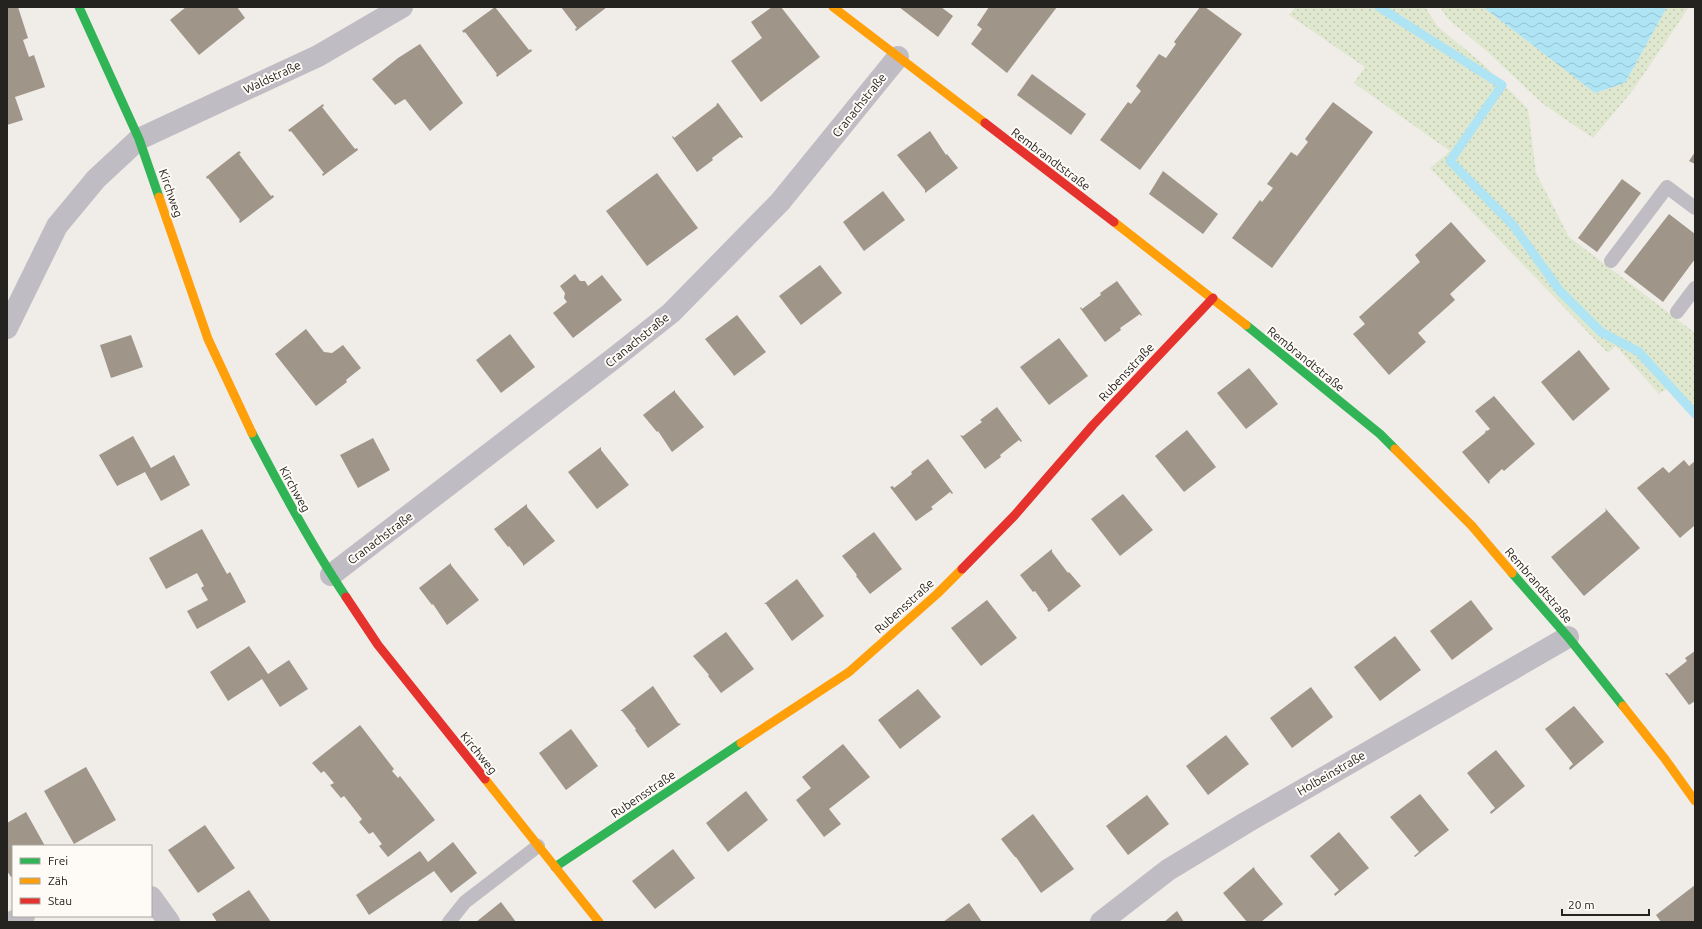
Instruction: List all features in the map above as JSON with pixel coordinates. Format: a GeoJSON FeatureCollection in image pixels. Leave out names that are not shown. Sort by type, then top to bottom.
{"type":"FeatureCollection","features":[{"type":"Feature","properties":{"kind":"street"},"geometry":{"type":"LineString","coordinates":[[70,7],[96,42]]}},
{"type":"Feature","properties":{"kind":"street","name":"Kirchweg"},"geometry":{"type":"LineString","coordinates":[[79,7],[139,139],[208,338],[244,418],[284,495],[331,575],[378,645],[599,922]]}},
{"type":"Feature","properties":{"kind":"street","name":"Waldstraße"},"geometry":{"type":"LineString","coordinates":[[7,328],[57,226],[96,179],[139,139],[318,56],[402,7]]}},
{"type":"Feature","properties":{"kind":"street","name":"Rembrandtstraße"},"geometry":{"type":"LineString","coordinates":[[833,7],[1213,298],[1380,434],[1419,471],[1472,526],[1568,637],[1665,759],[1695,800]]}},
{"type":"Feature","properties":{"kind":"street","name":"Cranachstraße"},"geometry":{"type":"LineString","coordinates":[[331,575],[671,313],[780,202],[898,57]]}},
{"type":"Feature","properties":{"kind":"street","name":"Rubensstraße"},"geometry":{"type":"LineString","coordinates":[[555,867],[849,672],[937,594],[1003,527],[1093,425],[1213,298]]}},
{"type":"Feature","properties":{"kind":"street","name":"Holbeinstraße"},"geometry":{"type":"LineString","coordinates":[[1101,922],[1168,870],[1247,822],[1568,637]]}},
{"type":"Feature","properties":{"kind":"street"},"geometry":{"type":"LineString","coordinates":[[152,898],[169,922]]}},
{"type":"Feature","properties":{"kind":"street"},"geometry":{"type":"LineString","coordinates":[[12,922],[22,917]]}},
{"type":"Feature","properties":{"kind":"lane"},"geometry":{"type":"LineString","coordinates":[[1611,261],[1667,187],[1695,208]]}},
{"type":"Feature","properties":{"kind":"lane"},"geometry":{"type":"LineString","coordinates":[[1677,312],[1695,288]]}},
{"type":"Feature","properties":{"kind":"lane"},"geometry":{"type":"LineString","coordinates":[[449,922],[465,902],[538,846]]}},
{"type":"Feature","properties":{"kind":"green space"},"geometry":{"type":"Polygon","coordinates":[[[1295,7],[1425,7],[1438,27],[1482,63],[1528,109],[1536,173],[1569,237],[1695,333],[1695,416],[1671,386],[1659,394],[1616,346],[1608,353],[1430,168],[1450,151],[1354,83],[1365,67],[1289,15],[1295,7]]]}},
{"type":"Feature","properties":{"kind":"green space"},"geometry":{"type":"Polygon","coordinates":[[[1440,7],[1483,7],[1596,93],[1625,83],[1667,7],[1689,7],[1633,90],[1593,138],[1543,104],[1489,53],[1448,19],[1440,7]]]}},
{"type":"Feature","properties":{"kind":"water"},"geometry":{"type":"Polygon","coordinates":[[[1483,7],[1667,7],[1625,83],[1595,93],[1483,7]]]}},
{"type":"Feature","properties":{"kind":"building"},"geometry":{"type":"Polygon","coordinates":[[[7,7],[18,7],[28,38],[23,40],[29,57],[34,55],[45,87],[15,97],[23,120],[7,125],[7,7]]]}},
{"type":"Feature","properties":{"kind":"building"},"geometry":{"type":"Polygon","coordinates":[[[186,7],[237,7],[245,18],[199,55],[170,20],[186,7]]]}},
{"type":"Feature","properties":{"kind":"building"},"geometry":{"type":"Polygon","coordinates":[[[495,7],[529,50],[531,49],[532,51],[497,77],[497,74],[465,32],[464,33],[462,31],[495,7]]]}},
{"type":"Feature","properties":{"kind":"building"},"geometry":{"type":"Polygon","coordinates":[[[561,7],[607,7],[576,31],[575,29],[577,28],[561,7]]]}},
{"type":"Feature","properties":{"kind":"building"},"geometry":{"type":"Polygon","coordinates":[[[772,7],[781,7],[820,57],[761,102],[731,61],[762,38],[751,22],[772,7]]]}},
{"type":"Feature","properties":{"kind":"building"},"geometry":{"type":"Polygon","coordinates":[[[899,7],[941,7],[953,16],[938,37],[899,7]]]}},
{"type":"Feature","properties":{"kind":"building"},"geometry":{"type":"Polygon","coordinates":[[[989,7],[1057,7],[1007,73],[971,44],[982,29],[977,25],[989,7]]]}},
{"type":"Feature","properties":{"kind":"building"},"geometry":{"type":"Polygon","coordinates":[[[1200,7],[1205,7],[1242,34],[1140,170],[1100,140],[1128,102],[1131,104],[1141,91],[1136,86],[1159,54],[1166,58],[1176,44],[1174,42],[1200,7]]]}},
{"type":"Feature","properties":{"kind":"building"},"geometry":{"type":"Polygon","coordinates":[[[420,44],[463,103],[430,131],[405,99],[395,105],[372,79],[398,58],[420,44]]]}},
{"type":"Feature","properties":{"kind":"building"},"geometry":{"type":"Polygon","coordinates":[[[1032,74],[1086,114],[1071,135],[1017,95],[1032,74]]]}},
{"type":"Feature","properties":{"kind":"building"},"geometry":{"type":"Polygon","coordinates":[[[1333,102],[1373,132],[1272,268],[1232,238],[1260,200],[1262,202],[1273,188],[1267,184],[1291,152],[1297,156],[1308,142],[1305,139],[1333,102]]]}},
{"type":"Feature","properties":{"kind":"building"},"geometry":{"type":"Polygon","coordinates":[[[718,103],[743,137],[740,137],[712,158],[713,160],[697,172],[672,137],[673,136],[674,138],[718,103]]]}},
{"type":"Feature","properties":{"kind":"building"},"geometry":{"type":"Polygon","coordinates":[[[323,104],[324,106],[322,107],[355,149],[357,148],[358,150],[323,176],[322,174],[324,173],[291,131],[290,132],[288,130],[323,104]]]}},
{"type":"Feature","properties":{"kind":"building"},"geometry":{"type":"Polygon","coordinates":[[[930,131],[946,155],[947,154],[958,168],[925,193],[925,190],[897,155],[930,131]]]}},
{"type":"Feature","properties":{"kind":"building"},"geometry":{"type":"Polygon","coordinates":[[[239,151],[241,153],[239,154],[271,196],[273,195],[274,197],[240,223],[240,220],[206,177],[239,151]]]}},
{"type":"Feature","properties":{"kind":"building"},"geometry":{"type":"Polygon","coordinates":[[[1695,152],[1695,164],[1689,161],[1695,152]]]}},
{"type":"Feature","properties":{"kind":"building"},"geometry":{"type":"Polygon","coordinates":[[[1163,171],[1218,214],[1203,234],[1149,194],[1163,171]]]}},
{"type":"Feature","properties":{"kind":"building"},"geometry":{"type":"Polygon","coordinates":[[[657,173],[698,228],[647,266],[606,211],[657,173]]]}},
{"type":"Feature","properties":{"kind":"building"},"geometry":{"type":"Polygon","coordinates":[[[1622,179],[1641,193],[1597,252],[1578,238],[1622,179]]]}},
{"type":"Feature","properties":{"kind":"building"},"geometry":{"type":"Polygon","coordinates":[[[883,191],[905,220],[864,251],[843,222],[883,191]]]}},
{"type":"Feature","properties":{"kind":"building"},"geometry":{"type":"Polygon","coordinates":[[[1669,214],[1695,234],[1695,259],[1663,302],[1624,272],[1669,214]]]}},
{"type":"Feature","properties":{"kind":"building"},"geometry":{"type":"Polygon","coordinates":[[[1451,222],[1486,261],[1450,294],[1455,300],[1418,333],[1426,342],[1389,375],[1353,334],[1365,324],[1359,317],[1420,262],[1415,255],[1451,222]]]}},
{"type":"Feature","properties":{"kind":"building"},"geometry":{"type":"Polygon","coordinates":[[[820,265],[842,293],[801,325],[779,296],[820,265]]]}},
{"type":"Feature","properties":{"kind":"building"},"geometry":{"type":"Polygon","coordinates":[[[575,274],[580,281],[585,281],[588,286],[602,275],[622,300],[573,338],[553,313],[567,302],[564,298],[565,293],[560,286],[575,274]]]}},
{"type":"Feature","properties":{"kind":"building"},"geometry":{"type":"Polygon","coordinates":[[[1117,281],[1142,315],[1141,316],[1140,314],[1120,328],[1121,330],[1105,342],[1080,308],[1081,307],[1082,309],[1101,295],[1100,293],[1117,281]]]}},
{"type":"Feature","properties":{"kind":"building"},"geometry":{"type":"Polygon","coordinates":[[[737,315],[766,352],[734,376],[705,339],[737,315]]]}},
{"type":"Feature","properties":{"kind":"building"},"geometry":{"type":"Polygon","coordinates":[[[306,329],[324,352],[332,353],[343,345],[361,368],[346,380],[347,382],[316,406],[275,354],[306,329]]]}},
{"type":"Feature","properties":{"kind":"building"},"geometry":{"type":"Polygon","coordinates":[[[510,334],[535,367],[501,393],[476,360],[510,334]]]}},
{"type":"Feature","properties":{"kind":"building"},"geometry":{"type":"Polygon","coordinates":[[[131,335],[143,367],[111,378],[100,345],[131,335]]]}},
{"type":"Feature","properties":{"kind":"building"},"geometry":{"type":"Polygon","coordinates":[[[1059,338],[1088,376],[1049,405],[1020,367],[1059,338]]]}},
{"type":"Feature","properties":{"kind":"building"},"geometry":{"type":"Polygon","coordinates":[[[1579,350],[1610,389],[1573,421],[1541,382],[1579,350]]]}},
{"type":"Feature","properties":{"kind":"building"},"geometry":{"type":"Polygon","coordinates":[[[1249,368],[1278,404],[1246,429],[1217,393],[1249,368]]]}},
{"type":"Feature","properties":{"kind":"building"},"geometry":{"type":"Polygon","coordinates":[[[675,390],[675,392],[704,427],[672,452],[658,431],[657,432],[643,415],[675,390]]]}},
{"type":"Feature","properties":{"kind":"building"},"geometry":{"type":"Polygon","coordinates":[[[1494,396],[1535,444],[1504,471],[1502,469],[1489,481],[1489,484],[1462,452],[1485,433],[1486,430],[1487,431],[1490,429],[1475,411],[1494,396]]]}},
{"type":"Feature","properties":{"kind":"building"},"geometry":{"type":"Polygon","coordinates":[[[997,407],[1022,441],[1021,442],[1019,440],[1000,455],[1001,457],[985,469],[960,435],[963,436],[982,422],[980,420],[997,407]]]}},
{"type":"Feature","properties":{"kind":"building"},"geometry":{"type":"Polygon","coordinates":[[[1187,430],[1216,467],[1184,492],[1155,456],[1187,430]]]}},
{"type":"Feature","properties":{"kind":"building"},"geometry":{"type":"Polygon","coordinates":[[[133,436],[151,468],[174,455],[190,485],[161,501],[145,472],[117,486],[99,455],[133,436]]]}},
{"type":"Feature","properties":{"kind":"building"},"geometry":{"type":"Polygon","coordinates":[[[373,438],[390,470],[358,488],[340,455],[373,438]]]}},
{"type":"Feature","properties":{"kind":"building"},"geometry":{"type":"Polygon","coordinates":[[[601,447],[601,450],[629,485],[597,509],[568,472],[601,447]]]}},
{"type":"Feature","properties":{"kind":"building"},"geometry":{"type":"Polygon","coordinates":[[[928,459],[953,493],[952,494],[950,492],[931,507],[933,509],[916,521],[890,487],[893,486],[894,488],[928,459]]]}},
{"type":"Feature","properties":{"kind":"building"},"geometry":{"type":"Polygon","coordinates":[[[1684,460],[1689,466],[1695,461],[1695,525],[1680,538],[1637,488],[1663,467],[1669,473],[1684,460]]]}},
{"type":"Feature","properties":{"kind":"building"},"geometry":{"type":"Polygon","coordinates":[[[1123,494],[1153,530],[1120,556],[1091,519],[1123,494]]]}},
{"type":"Feature","properties":{"kind":"building"},"geometry":{"type":"Polygon","coordinates":[[[527,504],[527,507],[555,541],[523,566],[509,546],[508,547],[494,529],[527,504]]]}},
{"type":"Feature","properties":{"kind":"building"},"geometry":{"type":"Polygon","coordinates":[[[1605,508],[1640,548],[1584,596],[1551,557],[1606,511],[1605,508]]]}},
{"type":"Feature","properties":{"kind":"building"},"geometry":{"type":"Polygon","coordinates":[[[202,529],[227,574],[230,572],[246,602],[197,629],[187,611],[208,600],[201,588],[204,586],[197,573],[166,589],[149,558],[202,529]]]}},
{"type":"Feature","properties":{"kind":"building"},"geometry":{"type":"Polygon","coordinates":[[[874,532],[902,569],[870,594],[842,556],[874,532]]]}},
{"type":"Feature","properties":{"kind":"building"},"geometry":{"type":"Polygon","coordinates":[[[1052,549],[1052,552],[1068,573],[1069,572],[1081,586],[1049,612],[1035,591],[1033,592],[1020,575],[1052,549]]]}},
{"type":"Feature","properties":{"kind":"building"},"geometry":{"type":"Polygon","coordinates":[[[451,563],[451,565],[479,600],[447,625],[433,604],[432,605],[419,588],[451,563]]]}},
{"type":"Feature","properties":{"kind":"building"},"geometry":{"type":"Polygon","coordinates":[[[797,579],[824,616],[792,641],[766,604],[764,604],[797,579]]]}},
{"type":"Feature","properties":{"kind":"building"},"geometry":{"type":"Polygon","coordinates":[[[987,600],[1017,638],[981,666],[951,628],[987,600]]]}},
{"type":"Feature","properties":{"kind":"building"},"geometry":{"type":"Polygon","coordinates":[[[1471,600],[1493,629],[1452,660],[1430,631],[1471,600]]]}},
{"type":"Feature","properties":{"kind":"building"},"geometry":{"type":"Polygon","coordinates":[[[726,632],[754,669],[721,693],[708,676],[709,675],[693,656],[726,632]]]}},
{"type":"Feature","properties":{"kind":"building"},"geometry":{"type":"Polygon","coordinates":[[[1395,636],[1421,670],[1380,701],[1354,667],[1395,636]]]}},
{"type":"Feature","properties":{"kind":"building"},"geometry":{"type":"Polygon","coordinates":[[[249,646],[268,674],[289,660],[308,689],[280,707],[262,679],[228,701],[210,672],[249,646]]]}},
{"type":"Feature","properties":{"kind":"building"},"geometry":{"type":"Polygon","coordinates":[[[1695,651],[1695,701],[1689,705],[1665,673],[1669,675],[1687,661],[1685,658],[1695,651]]]}},
{"type":"Feature","properties":{"kind":"building"},"geometry":{"type":"Polygon","coordinates":[[[653,686],[678,723],[681,724],[648,748],[635,730],[636,729],[622,711],[620,711],[653,686]]]}},
{"type":"Feature","properties":{"kind":"building"},"geometry":{"type":"Polygon","coordinates":[[[1311,687],[1333,717],[1292,748],[1270,718],[1311,687]]]}},
{"type":"Feature","properties":{"kind":"building"},"geometry":{"type":"Polygon","coordinates":[[[918,689],[941,717],[900,749],[878,720],[918,689]]]}},
{"type":"Feature","properties":{"kind":"building"},"geometry":{"type":"Polygon","coordinates":[[[1574,706],[1604,742],[1570,770],[1569,768],[1573,764],[1545,729],[1574,706]]]}},
{"type":"Feature","properties":{"kind":"building"},"geometry":{"type":"Polygon","coordinates":[[[360,725],[394,769],[392,771],[398,778],[400,776],[435,820],[388,857],[379,846],[382,844],[373,832],[369,834],[359,822],[362,819],[344,796],[341,798],[330,785],[334,783],[324,771],[321,773],[312,763],[360,725]]]}},
{"type":"Feature","properties":{"kind":"building"},"geometry":{"type":"Polygon","coordinates":[[[571,729],[598,766],[566,790],[539,753],[571,729]]]}},
{"type":"Feature","properties":{"kind":"building"},"geometry":{"type":"Polygon","coordinates":[[[1226,735],[1249,764],[1208,795],[1186,766],[1226,735]]]}},
{"type":"Feature","properties":{"kind":"building"},"geometry":{"type":"Polygon","coordinates":[[[843,744],[870,777],[829,809],[841,824],[824,837],[796,800],[811,788],[802,777],[843,744]]]}},
{"type":"Feature","properties":{"kind":"building"},"geometry":{"type":"Polygon","coordinates":[[[1496,750],[1525,786],[1491,814],[1490,812],[1495,808],[1467,773],[1496,750]]]}},
{"type":"Feature","properties":{"kind":"building"},"geometry":{"type":"Polygon","coordinates":[[[86,767],[116,820],[74,844],[44,791],[86,767]]]}},
{"type":"Feature","properties":{"kind":"building"},"geometry":{"type":"Polygon","coordinates":[[[746,791],[768,820],[728,852],[706,823],[746,791]]]}},
{"type":"Feature","properties":{"kind":"building"},"geometry":{"type":"Polygon","coordinates":[[[1420,794],[1449,830],[1415,857],[1414,856],[1419,852],[1390,817],[1420,794]]]}},
{"type":"Feature","properties":{"kind":"building"},"geometry":{"type":"Polygon","coordinates":[[[1147,795],[1169,824],[1128,855],[1106,826],[1147,795]]]}},
{"type":"Feature","properties":{"kind":"building"},"geometry":{"type":"Polygon","coordinates":[[[26,812],[44,845],[12,845],[11,877],[7,871],[7,823],[26,812]]]}},
{"type":"Feature","properties":{"kind":"building"},"geometry":{"type":"Polygon","coordinates":[[[1033,814],[1074,869],[1041,893],[1016,857],[1001,839],[1033,814]]]}},
{"type":"Feature","properties":{"kind":"building"},"geometry":{"type":"Polygon","coordinates":[[[205,825],[235,868],[198,893],[168,850],[205,825]]]}},
{"type":"Feature","properties":{"kind":"building"},"geometry":{"type":"Polygon","coordinates":[[[1339,832],[1369,868],[1335,896],[1334,894],[1339,890],[1310,856],[1339,832]]]}},
{"type":"Feature","properties":{"kind":"building"},"geometry":{"type":"Polygon","coordinates":[[[453,842],[477,873],[451,893],[434,871],[369,915],[356,895],[420,851],[428,862],[453,842]]]}},
{"type":"Feature","properties":{"kind":"building"},"geometry":{"type":"Polygon","coordinates":[[[673,849],[695,878],[655,909],[632,881],[673,849]]]}},
{"type":"Feature","properties":{"kind":"building"},"geometry":{"type":"Polygon","coordinates":[[[1254,867],[1283,904],[1261,922],[1247,922],[1223,893],[1254,867]]]}},
{"type":"Feature","properties":{"kind":"building"},"geometry":{"type":"Polygon","coordinates":[[[1695,885],[1695,922],[1661,922],[1656,915],[1695,885]]]}},
{"type":"Feature","properties":{"kind":"building"},"geometry":{"type":"Polygon","coordinates":[[[249,890],[271,922],[217,922],[212,914],[249,890]]]}},
{"type":"Feature","properties":{"kind":"building"},"geometry":{"type":"Polygon","coordinates":[[[501,902],[516,922],[476,922],[501,902]]]}},
{"type":"Feature","properties":{"kind":"building"},"geometry":{"type":"Polygon","coordinates":[[[969,903],[982,922],[943,922],[969,903]]]}},
{"type":"Feature","properties":{"kind":"building"},"geometry":{"type":"Polygon","coordinates":[[[1177,911],[1184,922],[1164,922],[1177,911]]]}},
{"type":"Feature","properties":{"kind":"waterway"},"geometry":{"type":"LineString","coordinates":[[1379,7],[1502,85],[1450,161],[1513,225],[1560,291],[1601,332],[1639,352],[1695,414]]}},
{"type":"Feature","properties":{"kind":"traffic: fast"},"geometry":{"type":"LineString","coordinates":[[79,7],[139,139],[159,197]]}},
{"type":"Feature","properties":{"kind":"traffic: fast"},"geometry":{"type":"LineString","coordinates":[[1246,325],[1380,434],[1395,449]]}},
{"type":"Feature","properties":{"kind":"traffic: fast"},"geometry":{"type":"LineString","coordinates":[[252,433],[297,516],[346,597]]}},
{"type":"Feature","properties":{"kind":"traffic: fast"},"geometry":{"type":"LineString","coordinates":[[1512,573],[1568,637],[1623,706]]}},
{"type":"Feature","properties":{"kind":"traffic: fast"},"geometry":{"type":"LineString","coordinates":[[555,867],[741,743]]}},
{"type":"Feature","properties":{"kind":"traffic: slow"},"geometry":{"type":"LineString","coordinates":[[833,7],[985,123]]}},
{"type":"Feature","properties":{"kind":"traffic: slow"},"geometry":{"type":"LineString","coordinates":[[159,197],[208,339],[252,433]]}},
{"type":"Feature","properties":{"kind":"traffic: slow"},"geometry":{"type":"LineString","coordinates":[[1114,222],[1246,325]]}},
{"type":"Feature","properties":{"kind":"traffic: slow"},"geometry":{"type":"LineString","coordinates":[[1395,449],[1472,526],[1512,573]]}},
{"type":"Feature","properties":{"kind":"traffic: slow"},"geometry":{"type":"LineString","coordinates":[[741,743],[849,672],[937,594],[962,569]]}},
{"type":"Feature","properties":{"kind":"traffic: slow"},"geometry":{"type":"LineString","coordinates":[[1623,706],[1665,759],[1695,801]]}},
{"type":"Feature","properties":{"kind":"traffic: slow"},"geometry":{"type":"LineString","coordinates":[[485,779],[599,922]]}},
{"type":"Feature","properties":{"kind":"traffic: jam"},"geometry":{"type":"LineString","coordinates":[[985,123],[1114,222]]}},
{"type":"Feature","properties":{"kind":"traffic: jam"},"geometry":{"type":"LineString","coordinates":[[962,569],[1014,516],[1093,425],[1213,298]]}},
{"type":"Feature","properties":{"kind":"traffic: jam"},"geometry":{"type":"LineString","coordinates":[[346,597],[378,645],[485,779]]}}]}
